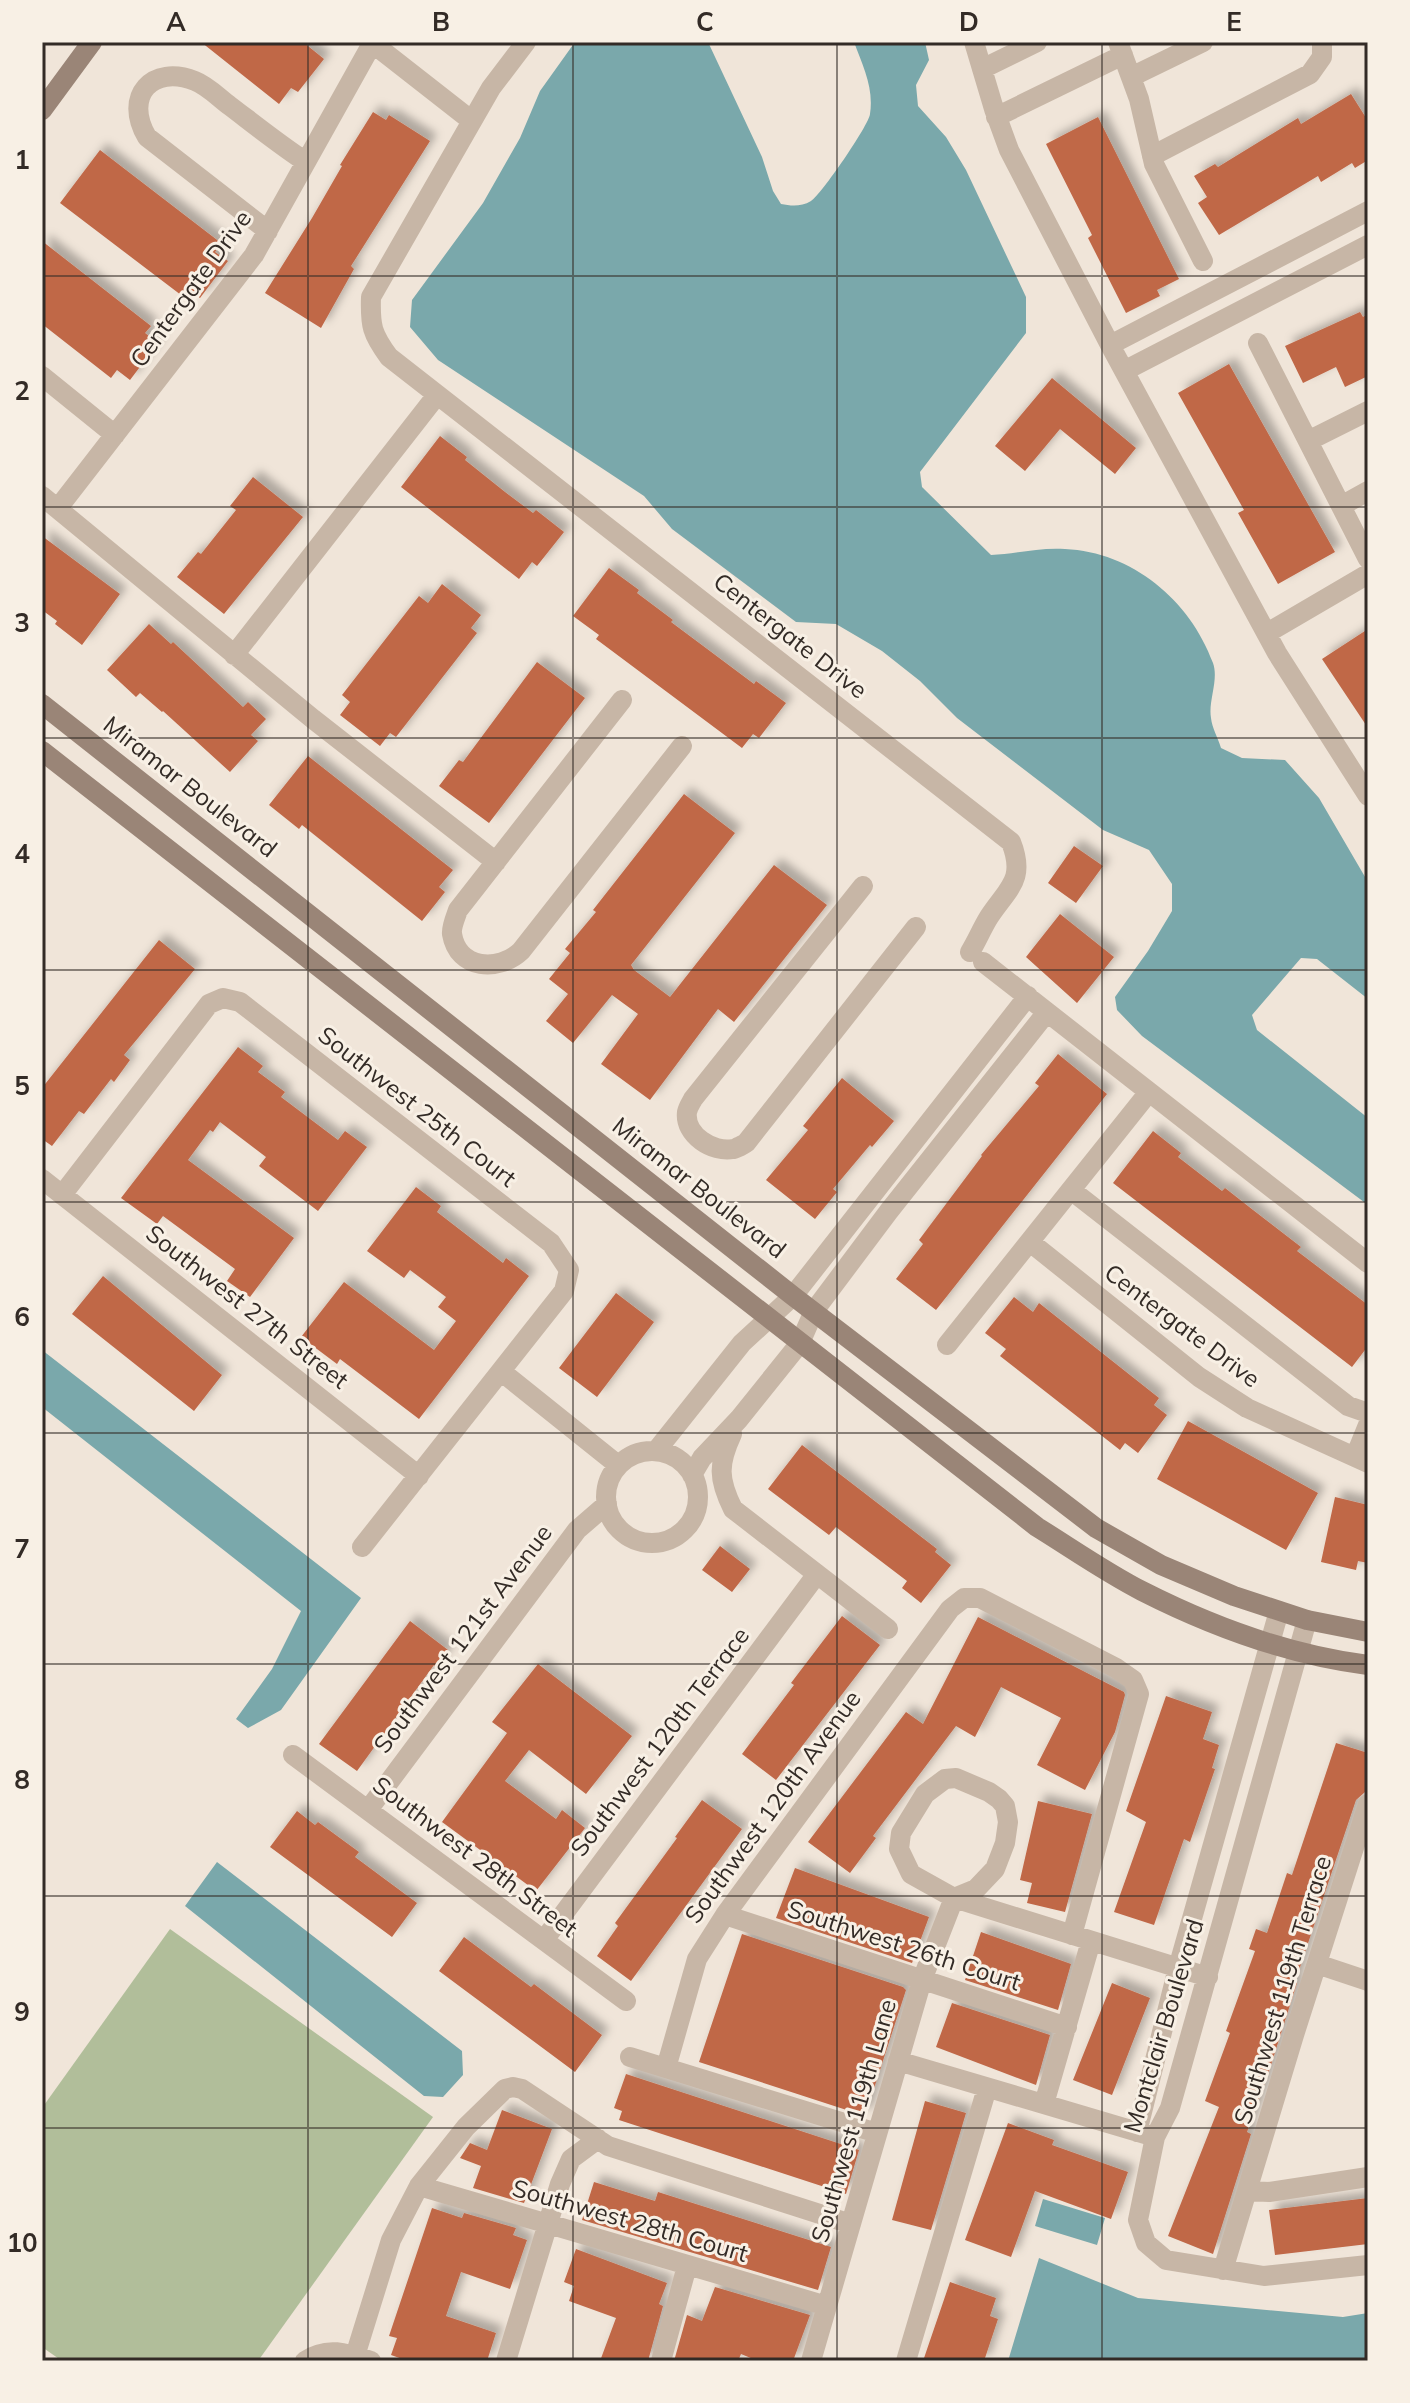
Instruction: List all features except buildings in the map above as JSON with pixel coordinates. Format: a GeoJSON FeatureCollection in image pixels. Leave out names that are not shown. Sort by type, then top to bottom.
{"type":"FeatureCollection","features":[{"type":"Feature","properties":{"kind":"street"},"geometry":{"type":"LineString","coordinates":[[42,110],[92,42]]}},
{"type":"Feature","properties":{"kind":"street","name":"Centergate Drive"},"geometry":{"type":"LineString","coordinates":[[472,121],[371,42],[254,255],[115,435],[50,502],[234,655],[496,862]]}},
{"type":"Feature","properties":{"kind":"street","name":"Centergate Drive"},"geometry":{"type":"LineString","coordinates":[[526,42],[491,88],[371,297],[370,318],[375,339],[389,357],[437,395],[1011,842],[1018,858],[1017,876],[1012,888],[989,918],[977,957],[1368,1263]]}},
{"type":"Feature","properties":{"kind":"street"},"geometry":{"type":"LineString","coordinates":[[974,42],[1009,150],[1110,345],[1267,633],[1368,796]]}},
{"type":"Feature","properties":{"kind":"street"},"geometry":{"type":"LineString","coordinates":[[982,69],[1037,42]]}},
{"type":"Feature","properties":{"kind":"street"},"geometry":{"type":"LineString","coordinates":[[1131,77],[1203,42]]}},
{"type":"Feature","properties":{"kind":"street"},"geometry":{"type":"LineString","coordinates":[[1152,156],[1310,74],[1322,57],[1322,42]]}},
{"type":"Feature","properties":{"kind":"street"},"geometry":{"type":"LineString","coordinates":[[996,117],[1120,49],[1139,99],[1154,164],[1203,261]]}},
{"type":"Feature","properties":{"kind":"street"},"geometry":{"type":"LineString","coordinates":[[268,231],[147,137],[137,109],[141,93],[148,84],[159,78],[176,75],[198,82],[306,162]]}},
{"type":"Feature","properties":{"kind":"street"},"geometry":{"type":"LineString","coordinates":[[1110,345],[1368,211]]}},
{"type":"Feature","properties":{"kind":"street"},"geometry":{"type":"LineString","coordinates":[[1124,371],[1368,245]]}},
{"type":"Feature","properties":{"kind":"street"},"geometry":{"type":"LineString","coordinates":[[1258,343],[1368,559]]}},
{"type":"Feature","properties":{"kind":"street"},"geometry":{"type":"LineString","coordinates":[[42,376],[115,435]]}},
{"type":"Feature","properties":{"kind":"street"},"geometry":{"type":"LineString","coordinates":[[234,655],[437,395]]}},
{"type":"Feature","properties":{"kind":"street"},"geometry":{"type":"LineString","coordinates":[[1308,441],[1368,411]]}},
{"type":"Feature","properties":{"kind":"street"},"geometry":{"type":"LineString","coordinates":[[1341,506],[1368,491]]}},
{"type":"Feature","properties":{"kind":"street"},"geometry":{"type":"LineString","coordinates":[[1267,633],[1368,574]]}},
{"type":"Feature","properties":{"kind":"street"},"geometry":{"type":"LineString","coordinates":[[622,700],[458,910],[452,933],[468,960],[482,966],[513,959],[682,746]]}},
{"type":"Feature","properties":{"kind":"street","name":"Miramar Boulevard"},"geometry":{"type":"LineString","coordinates":[[42,704],[793,1296],[1096,1528],[1161,1565],[1234,1596],[1307,1620],[1368,1632]]}},
{"type":"Feature","properties":{"kind":"street"},"geometry":{"type":"LineString","coordinates":[[42,751],[1037,1527],[1140,1590],[1220,1626],[1269,1645],[1368,1665]]}},
{"type":"Feature","properties":{"kind":"street"},"geometry":{"type":"LineString","coordinates":[[863,886],[693,1099],[687,1112],[690,1126],[699,1140],[715,1148],[734,1149],[746,1143],[916,927]]}},
{"type":"Feature","properties":{"kind":"street"},"geometry":{"type":"LineString","coordinates":[[656,1451],[742,1343],[793,1296],[1028,996]]}},
{"type":"Feature","properties":{"kind":"street","name":"Southwest 25th Court"},"geometry":{"type":"LineString","coordinates":[[62,1195],[209,1004],[223,998],[240,1002],[551,1243],[569,1270],[564,1291],[502,1372]]}},
{"type":"Feature","properties":{"kind":"street"},"geometry":{"type":"LineString","coordinates":[[692,1475],[702,1458],[739,1419],[800,1343],[814,1311],[1047,1012]]}},
{"type":"Feature","properties":{"kind":"street"},"geometry":{"type":"LineString","coordinates":[[947,1345],[1149,1092]]}},
{"type":"Feature","properties":{"kind":"street"},"geometry":{"type":"LineString","coordinates":[[945,1102],[964,1117]]}},
{"type":"Feature","properties":{"kind":"street","name":"Southwest 27th Street"},"geometry":{"type":"LineString","coordinates":[[42,1179],[419,1476]]}},
{"type":"Feature","properties":{"kind":"street","name":"Centergate Drive"},"geometry":{"type":"LineString","coordinates":[[1071,1190],[1348,1406],[1368,1413]]}},
{"type":"Feature","properties":{"kind":"street","name":"Centergate Drive"},"geometry":{"type":"LineString","coordinates":[[1030,1242],[1199,1377],[1247,1408],[1362,1460],[1368,1425]]}},
{"type":"Feature","properties":{"kind":"street"},"geometry":{"type":"LineString","coordinates":[[362,1547],[502,1372],[618,1465]]}},
{"type":"Feature","properties":{"kind":"street"},"geometry":{"type":"LineString","coordinates":[[739,1419],[722,1455],[721,1474],[733,1509],[888,1629]]}},
{"type":"Feature","properties":{"kind":"street"},"geometry":{"type":"LineString","coordinates":[[656,1451],[670,1454],[683,1463],[692,1475],[698,1504],[685,1529],[660,1542],[645,1542],[631,1538],[611,1518],[606,1490],[618,1465],[642,1452],[656,1451]]}},
{"type":"Feature","properties":{"kind":"street","name":"Southwest 121st Avenue"},"geometry":{"type":"LineString","coordinates":[[368,1810],[577,1530],[607,1504]]}},
{"type":"Feature","properties":{"kind":"street"},"geometry":{"type":"LineString","coordinates":[[698,1504],[733,1509]]}},
{"type":"Feature","properties":{"kind":"street","name":"Southwest 120th Terrace"},"geometry":{"type":"LineString","coordinates":[[544,1940],[817,1574]]}},
{"type":"Feature","properties":{"kind":"street","name":"Southwest 120th Avenue"},"geometry":{"type":"LineString","coordinates":[[666,2068],[697,1959],[725,1915],[950,1609],[964,1598],[980,1598],[1116,1668],[1133,1680],[1139,1694],[1082,1938]]}},
{"type":"Feature","properties":{"kind":"street","name":"Montclair Boulevard"},"geometry":{"type":"LineString","coordinates":[[1223,2270],[1166,2260],[1146,2243],[1138,2220],[1146,2135],[1178,1968],[1279,1611]]}},
{"type":"Feature","properties":{"kind":"street","name":"Montclair Boulevard"},"geometry":{"type":"LineString","coordinates":[[1146,2135],[1170,2108],[1307,1620]]}},
{"type":"Feature","properties":{"kind":"street","name":"Southwest 28th Street"},"geometry":{"type":"LineString","coordinates":[[293,1755],[626,2001]]}},
{"type":"Feature","properties":{"kind":"street"},"geometry":{"type":"LineString","coordinates":[[954,1898],[976,1889],[995,1869],[1005,1843],[1008,1822],[1005,1806],[999,1799],[956,1778],[945,1779],[925,1794],[901,1833],[899,1849],[911,1874],[954,1898],[1208,1977]]}},
{"type":"Feature","properties":{"kind":"street","name":"Southwest 119th Terrace"},"geometry":{"type":"LineString","coordinates":[[1223,2270],[1368,1804]]}},
{"type":"Feature","properties":{"kind":"street"},"geometry":{"type":"LineString","coordinates":[[1221,1816],[1251,1824]]}},
{"type":"Feature","properties":{"kind":"street","name":"Southwest 119th Lane"},"geometry":{"type":"LineString","coordinates":[[811,2361],[922,1980],[954,1898]]}},
{"type":"Feature","properties":{"kind":"street","name":"Southwest 26th Court"},"geometry":{"type":"LineString","coordinates":[[725,1915],[1067,2027]]}},
{"type":"Feature","properties":{"kind":"street"},"geometry":{"type":"LineString","coordinates":[[1044,2104],[1067,2027],[1082,1938]]}},
{"type":"Feature","properties":{"kind":"street"},"geometry":{"type":"LineString","coordinates":[[1317,1964],[1368,1981]]}},
{"type":"Feature","properties":{"kind":"street"},"geometry":{"type":"LineString","coordinates":[[630,2057],[877,2133]]}},
{"type":"Feature","properties":{"kind":"street"},"geometry":{"type":"LineString","coordinates":[[898,2061],[1146,2135]]}},
{"type":"Feature","properties":{"kind":"street"},"geometry":{"type":"LineString","coordinates":[[906,2361],[987,2088]]}},
{"type":"Feature","properties":{"kind":"street"},"geometry":{"type":"LineString","coordinates":[[305,2361],[319,2353],[336,2351],[363,2358],[391,2240],[419,2186],[466,2127],[505,2089],[522,2089],[608,2146],[851,2224]]}},
{"type":"Feature","properties":{"kind":"street"},"geometry":{"type":"LineString","coordinates":[[506,2361],[560,2184],[571,2159],[598,2139]]}},
{"type":"Feature","properties":{"kind":"street"},"geometry":{"type":"LineString","coordinates":[[1248,2191],[1269,2192],[1368,2177]]}},
{"type":"Feature","properties":{"kind":"street","name":"Southwest 28th Court"},"geometry":{"type":"LineString","coordinates":[[419,2186],[827,2306]]}},
{"type":"Feature","properties":{"kind":"street"},"geometry":{"type":"LineString","coordinates":[[1223,2270],[1264,2276],[1368,2265]]}},
{"type":"Feature","properties":{"kind":"street"},"geometry":{"type":"LineString","coordinates":[[661,2361],[687,2266]]}},
{"type":"Feature","properties":{"kind":"green space"},"geometry":{"type":"Polygon","coordinates":[[[170,1929],[433,2117],[258,2361],[62,2361],[42,2347],[42,2108],[170,1929]]]}},
{"type":"Feature","properties":{"kind":"water"},"geometry":{"type":"Polygon","coordinates":[[[575,42],[708,42],[762,157],[773,191],[781,204],[792,206],[807,203],[816,196],[868,121],[871,104],[869,86],[854,42],[925,42],[929,60],[916,85],[918,106],[946,137],[966,170],[1026,297],[1026,333],[920,472],[922,487],[991,555],[1056,549],[1090,552],[1113,559],[1156,584],[1190,619],[1213,663],[1215,676],[1211,718],[1221,748],[1242,758],[1285,760],[1319,798],[1368,882],[1368,999],[1317,959],[1301,958],[1252,1015],[1257,1030],[1368,1118],[1368,1205],[1142,1036],[1117,1010],[1115,997],[1172,911],[1172,884],[1149,850],[1103,830],[957,718],[920,681],[882,651],[836,624],[796,622],[672,529],[644,496],[438,360],[410,327],[412,300],[483,203],[520,138],[540,91],[575,42]]]}},
{"type":"Feature","properties":{"kind":"water"},"geometry":{"type":"Polygon","coordinates":[[[42,1350],[361,1598],[281,1710],[248,1728],[236,1719],[272,1669],[301,1611],[42,1407],[42,1350]]]}},
{"type":"Feature","properties":{"kind":"water"},"geometry":{"type":"Polygon","coordinates":[[[217,1862],[462,2051],[463,2075],[443,2097],[424,2096],[185,1906],[217,1862]]]}},
{"type":"Feature","properties":{"kind":"water"},"geometry":{"type":"Polygon","coordinates":[[[1043,2199],[1105,2218],[1097,2245],[1035,2226],[1043,2199]]]}},
{"type":"Feature","properties":{"kind":"water"},"geometry":{"type":"Polygon","coordinates":[[[1039,2258],[1138,2298],[1343,2317],[1368,2313],[1368,2361],[1008,2361],[1039,2258]]]}}]}
